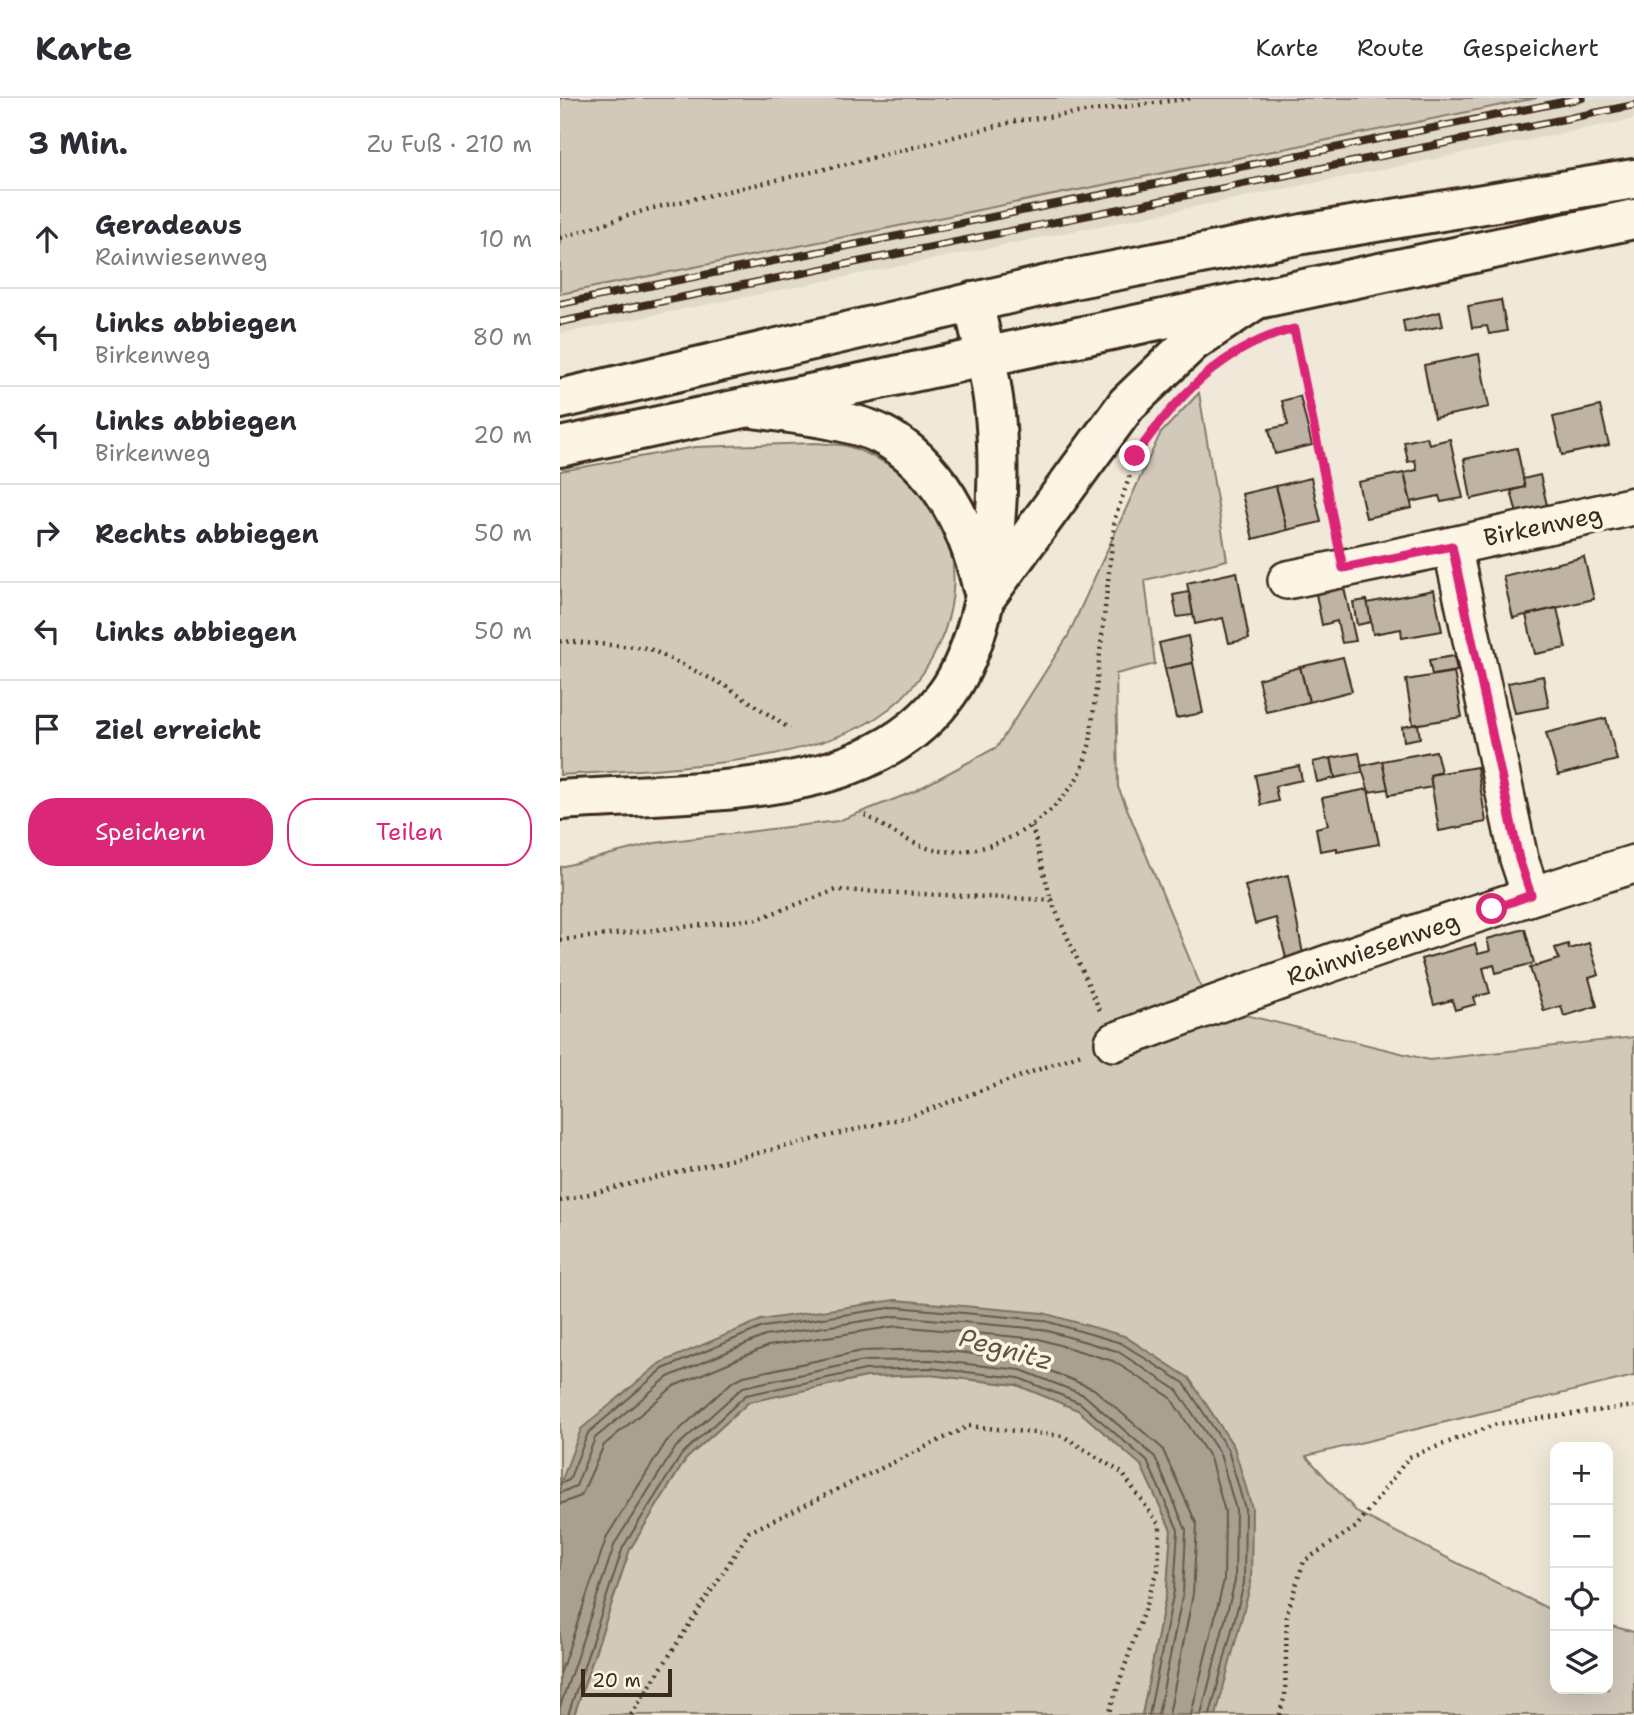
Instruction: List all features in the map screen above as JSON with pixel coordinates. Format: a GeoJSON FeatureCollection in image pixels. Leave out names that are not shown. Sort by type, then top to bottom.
{"type":"FeatureCollection","features":[{"type":"Feature","properties":{"kind":"main road"},"geometry":{"type":"LineString","coordinates":[[560,399],[1073,279],[1303,234],[1634,179]]}},
{"type":"Feature","properties":{"kind":"main road"},"geometry":{"type":"LineString","coordinates":[[560,447],[1634,219]]}},
{"type":"Feature","properties":{"kind":"main road"},"geometry":{"type":"LineString","coordinates":[[985,599],[1127,404],[1159,370],[1192,342],[1258,298]]}},
{"type":"Feature","properties":{"kind":"main road"},"geometry":{"type":"LineString","coordinates":[[560,800],[743,787],[802,778],[848,766],[885,749],[914,730],[944,698],[966,661],[985,599],[993,542],[997,454],[994,407],[973,302]]}},
{"type":"Feature","properties":{"kind":"main road"},"geometry":{"type":"LineString","coordinates":[[747,407],[879,433],[916,458],[942,489],[961,523],[975,558],[985,599]]}},
{"type":"Feature","properties":{"kind":"street","name":"Birkenweg"},"geometry":{"type":"LineString","coordinates":[[1287,580],[1634,506]]}},
{"type":"Feature","properties":{"kind":"street","name":"Birkenweg"},"geometry":{"type":"LineString","coordinates":[[1452,546],[1519,859],[1531,895]]}},
{"type":"Feature","properties":{"kind":"street","name":"Rainwiesenweg"},"geometry":{"type":"LineString","coordinates":[[1114,1042],[1225,1000],[1531,895],[1634,864]]}},
{"type":"Feature","properties":{"kind":"path"},"geometry":{"type":"LineString","coordinates":[[560,238],[649,209],[856,162],[1016,121],[1192,98]]}},
{"type":"Feature","properties":{"kind":"path"},"geometry":{"type":"LineString","coordinates":[[1284,331],[1294,329],[1343,568]]}},
{"type":"Feature","properties":{"kind":"path"},"geometry":{"type":"LineString","coordinates":[[865,815],[908,841],[943,851],[1005,840],[1032,826],[1063,799],[1079,775],[1090,743],[1115,518],[1135,456],[1143,445]]}},
{"type":"Feature","properties":{"kind":"path"},"geometry":{"type":"LineString","coordinates":[[560,641],[648,648],[728,687],[790,729]]}},
{"type":"Feature","properties":{"kind":"path"},"geometry":{"type":"LineString","coordinates":[[560,1201],[911,1116],[1114,1042],[1051,900],[1032,826]]}},
{"type":"Feature","properties":{"kind":"path"},"geometry":{"type":"LineString","coordinates":[[560,940],[757,919],[836,890],[1051,900]]}},
{"type":"Feature","properties":{"kind":"path"},"geometry":{"type":"LineString","coordinates":[[1279,1715],[1285,1696],[1287,1613],[1304,1561],[1356,1527],[1409,1457],[1497,1424],[1634,1406]]}},
{"type":"Feature","properties":{"kind":"path"},"geometry":{"type":"LineString","coordinates":[[631,1715],[749,1532],[969,1426],[1063,1436],[1122,1473],[1160,1526],[1158,1570],[1108,1715]]}},
{"type":"Feature","properties":{"kind":"shaded area"},"geometry":{"type":"Polygon","coordinates":[[[560,98],[1537,98],[560,294],[560,98]]]}},
{"type":"Feature","properties":{"kind":"shaded area"},"geometry":{"type":"Polygon","coordinates":[[[1537,98],[1634,98],[1634,119],[560,334],[560,294],[1537,98]]]}},
{"type":"Feature","properties":{"kind":"shaded area"},"geometry":{"type":"Polygon","coordinates":[[[1199,393],[1227,560],[1145,580],[1155,664],[1116,674],[1118,787],[1209,1006],[1429,1060],[1634,1037],[1634,1376],[1306,1456],[1358,1513],[1550,1609],[1550,1694],[1613,1694],[1613,1626],[1634,1632],[1634,1715],[1216,1715],[1231,1651],[1234,1447],[1188,1378],[1124,1336],[895,1300],[560,1485],[560,867],[655,843],[838,821],[913,792],[997,747],[1068,636],[1160,434],[1199,393]]]}},
{"type":"Feature","properties":{"kind":"shaded area"},"geometry":{"type":"Polygon","coordinates":[[[815,443],[847,446],[900,471],[925,491],[942,520],[951,551],[953,583],[949,614],[939,645],[923,673],[902,698],[876,718],[844,734],[807,746],[724,762],[560,775],[560,471],[695,447],[815,443]]]}},
{"type":"Feature","properties":{"kind":"shaded area"},"geometry":{"type":"Polygon","coordinates":[[[930,1375],[1017,1385],[1078,1410],[1141,1465],[1171,1530],[1167,1590],[1142,1715],[574,1715],[630,1549],[686,1459],[749,1402],[866,1377],[930,1375]]]}},
{"type":"Feature","properties":{"kind":"water","name":"Pegnitz"},"geometry":{"type":"Polygon","coordinates":[[[895,1300],[1043,1313],[1124,1336],[1189,1378],[1234,1447],[1252,1508],[1251,1583],[1216,1715],[1142,1715],[1167,1590],[1171,1530],[1141,1465],[1078,1410],[1017,1385],[930,1375],[866,1377],[749,1402],[686,1459],[630,1549],[574,1715],[560,1715],[560,1485],[581,1429],[660,1363],[761,1320],[895,1300]]]}},
{"type":"Feature","properties":{"kind":"building"},"geometry":{"type":"Polygon","coordinates":[[[1501,300],[1507,331],[1489,334],[1487,326],[1472,328],[1468,306],[1501,300]]]}},
{"type":"Feature","properties":{"kind":"building"},"geometry":{"type":"Polygon","coordinates":[[[1440,312],[1443,326],[1405,333],[1403,321],[1440,312]]]}},
{"type":"Feature","properties":{"kind":"building"},"geometry":{"type":"Polygon","coordinates":[[[1479,354],[1489,407],[1434,418],[1424,365],[1479,354]]]}},
{"type":"Feature","properties":{"kind":"building"},"geometry":{"type":"Polygon","coordinates":[[[1300,396],[1312,445],[1275,454],[1269,429],[1288,425],[1282,401],[1300,396]]]}},
{"type":"Feature","properties":{"kind":"building"},"geometry":{"type":"Polygon","coordinates":[[[1600,406],[1609,445],[1562,455],[1553,417],[1600,406]]]}},
{"type":"Feature","properties":{"kind":"building"},"geometry":{"type":"Polygon","coordinates":[[[1427,437],[1429,444],[1450,439],[1463,498],[1441,502],[1439,496],[1411,502],[1404,473],[1417,470],[1415,460],[1408,462],[1404,442],[1427,437]]]}},
{"type":"Feature","properties":{"kind":"building"},"geometry":{"type":"Polygon","coordinates":[[[1517,448],[1525,487],[1471,499],[1464,459],[1517,448]]]}},
{"type":"Feature","properties":{"kind":"building"},"geometry":{"type":"Polygon","coordinates":[[[1404,473],[1412,508],[1366,518],[1358,482],[1404,473]]]}},
{"type":"Feature","properties":{"kind":"building"},"geometry":{"type":"Polygon","coordinates":[[[1540,475],[1549,514],[1519,521],[1511,491],[1525,487],[1523,479],[1540,475]]]}},
{"type":"Feature","properties":{"kind":"building"},"geometry":{"type":"Polygon","coordinates":[[[1311,478],[1321,522],[1287,530],[1276,486],[1311,478]]]}},
{"type":"Feature","properties":{"kind":"building"},"geometry":{"type":"Polygon","coordinates":[[[1276,486],[1287,530],[1253,539],[1242,494],[1276,486]]]}},
{"type":"Feature","properties":{"kind":"building"},"geometry":{"type":"Polygon","coordinates":[[[1584,557],[1594,599],[1513,618],[1503,576],[1584,557]]]}},
{"type":"Feature","properties":{"kind":"building"},"geometry":{"type":"Polygon","coordinates":[[[1237,572],[1249,639],[1229,643],[1223,618],[1195,624],[1187,583],[1237,572]]]}},
{"type":"Feature","properties":{"kind":"building"},"geometry":{"type":"Polygon","coordinates":[[[1344,588],[1356,641],[1342,643],[1337,621],[1322,625],[1316,594],[1344,588]]]}},
{"type":"Feature","properties":{"kind":"building"},"geometry":{"type":"Polygon","coordinates":[[[1434,590],[1442,631],[1402,638],[1401,629],[1373,634],[1367,603],[1434,590]]]}},
{"type":"Feature","properties":{"kind":"building"},"geometry":{"type":"Polygon","coordinates":[[[1189,592],[1193,615],[1177,617],[1173,595],[1189,592]]]}},
{"type":"Feature","properties":{"kind":"building"},"geometry":{"type":"Polygon","coordinates":[[[1367,600],[1371,622],[1357,625],[1353,602],[1367,600]]]}},
{"type":"Feature","properties":{"kind":"building"},"geometry":{"type":"Polygon","coordinates":[[[1557,608],[1566,648],[1535,654],[1526,615],[1557,608]]]}},
{"type":"Feature","properties":{"kind":"building"},"geometry":{"type":"Polygon","coordinates":[[[1188,636],[1193,663],[1165,669],[1159,643],[1188,636]]]}},
{"type":"Feature","properties":{"kind":"building"},"geometry":{"type":"Polygon","coordinates":[[[1454,656],[1457,671],[1432,675],[1429,660],[1454,656]]]}},
{"type":"Feature","properties":{"kind":"building"},"geometry":{"type":"Polygon","coordinates":[[[1343,657],[1352,691],[1309,702],[1300,667],[1343,657]]]}},
{"type":"Feature","properties":{"kind":"building"},"geometry":{"type":"Polygon","coordinates":[[[1193,663],[1203,713],[1176,718],[1165,669],[1193,663]]]}},
{"type":"Feature","properties":{"kind":"building"},"geometry":{"type":"Polygon","coordinates":[[[1300,667],[1309,702],[1266,712],[1258,679],[1300,667]]]}},
{"type":"Feature","properties":{"kind":"building"},"geometry":{"type":"Polygon","coordinates":[[[1454,672],[1462,717],[1413,725],[1406,680],[1454,672]]]}},
{"type":"Feature","properties":{"kind":"building"},"geometry":{"type":"Polygon","coordinates":[[[1543,676],[1549,707],[1515,713],[1508,683],[1543,676]]]}},
{"type":"Feature","properties":{"kind":"building"},"geometry":{"type":"Polygon","coordinates":[[[1606,718],[1617,760],[1558,775],[1546,733],[1606,718]]]}},
{"type":"Feature","properties":{"kind":"building"},"geometry":{"type":"Polygon","coordinates":[[[1418,724],[1420,738],[1404,741],[1402,727],[1418,724]]]}},
{"type":"Feature","properties":{"kind":"building"},"geometry":{"type":"Polygon","coordinates":[[[1436,751],[1441,772],[1430,775],[1432,787],[1389,795],[1382,761],[1436,751]]]}},
{"type":"Feature","properties":{"kind":"building"},"geometry":{"type":"Polygon","coordinates":[[[1359,753],[1363,772],[1335,778],[1331,758],[1359,753]]]}},
{"type":"Feature","properties":{"kind":"building"},"geometry":{"type":"Polygon","coordinates":[[[1331,758],[1335,778],[1317,782],[1313,762],[1331,758]]]}},
{"type":"Feature","properties":{"kind":"building"},"geometry":{"type":"Polygon","coordinates":[[[1382,761],[1388,789],[1369,792],[1361,766],[1382,761]]]}},
{"type":"Feature","properties":{"kind":"building"},"geometry":{"type":"Polygon","coordinates":[[[1299,766],[1302,780],[1275,786],[1278,801],[1261,805],[1255,775],[1299,766]]]}},
{"type":"Feature","properties":{"kind":"building"},"geometry":{"type":"Polygon","coordinates":[[[1477,767],[1486,822],[1439,831],[1430,775],[1477,767]]]}},
{"type":"Feature","properties":{"kind":"building"},"geometry":{"type":"Polygon","coordinates":[[[1368,789],[1379,844],[1337,852],[1337,848],[1320,851],[1316,828],[1328,825],[1322,798],[1368,789]]]}},
{"type":"Feature","properties":{"kind":"building"},"geometry":{"type":"Polygon","coordinates":[[[1288,875],[1303,954],[1286,958],[1276,918],[1255,924],[1245,886],[1288,875]]]}},
{"type":"Feature","properties":{"kind":"building"},"geometry":{"type":"Polygon","coordinates":[[[1525,929],[1534,963],[1496,973],[1494,965],[1483,968],[1490,993],[1474,997],[1476,1004],[1455,1010],[1452,1000],[1434,1005],[1421,959],[1475,944],[1478,954],[1490,951],[1487,939],[1525,929]]]}},
{"type":"Feature","properties":{"kind":"building"},"geometry":{"type":"Polygon","coordinates":[[[1589,943],[1599,975],[1589,978],[1597,1006],[1564,1016],[1561,1006],[1544,1011],[1530,968],[1559,959],[1555,948],[1568,944],[1569,949],[1589,943]]]}},
{"type":"Feature","properties":{"kind":"railway"},"geometry":{"type":"LineString","coordinates":[[560,304],[1582,98]]}},
{"type":"Feature","properties":{"kind":"railway"},"geometry":{"type":"LineString","coordinates":[[560,322],[1634,105]]}},
{"type":"Feature","properties":{"kind":"route"},"geometry":{"type":"LineString","coordinates":[[1135,456],[1159,422],[1191,386],[1264,336],[1294,329],[1343,568],[1452,546],[1519,859],[1531,895],[1492,909]]}}]}
